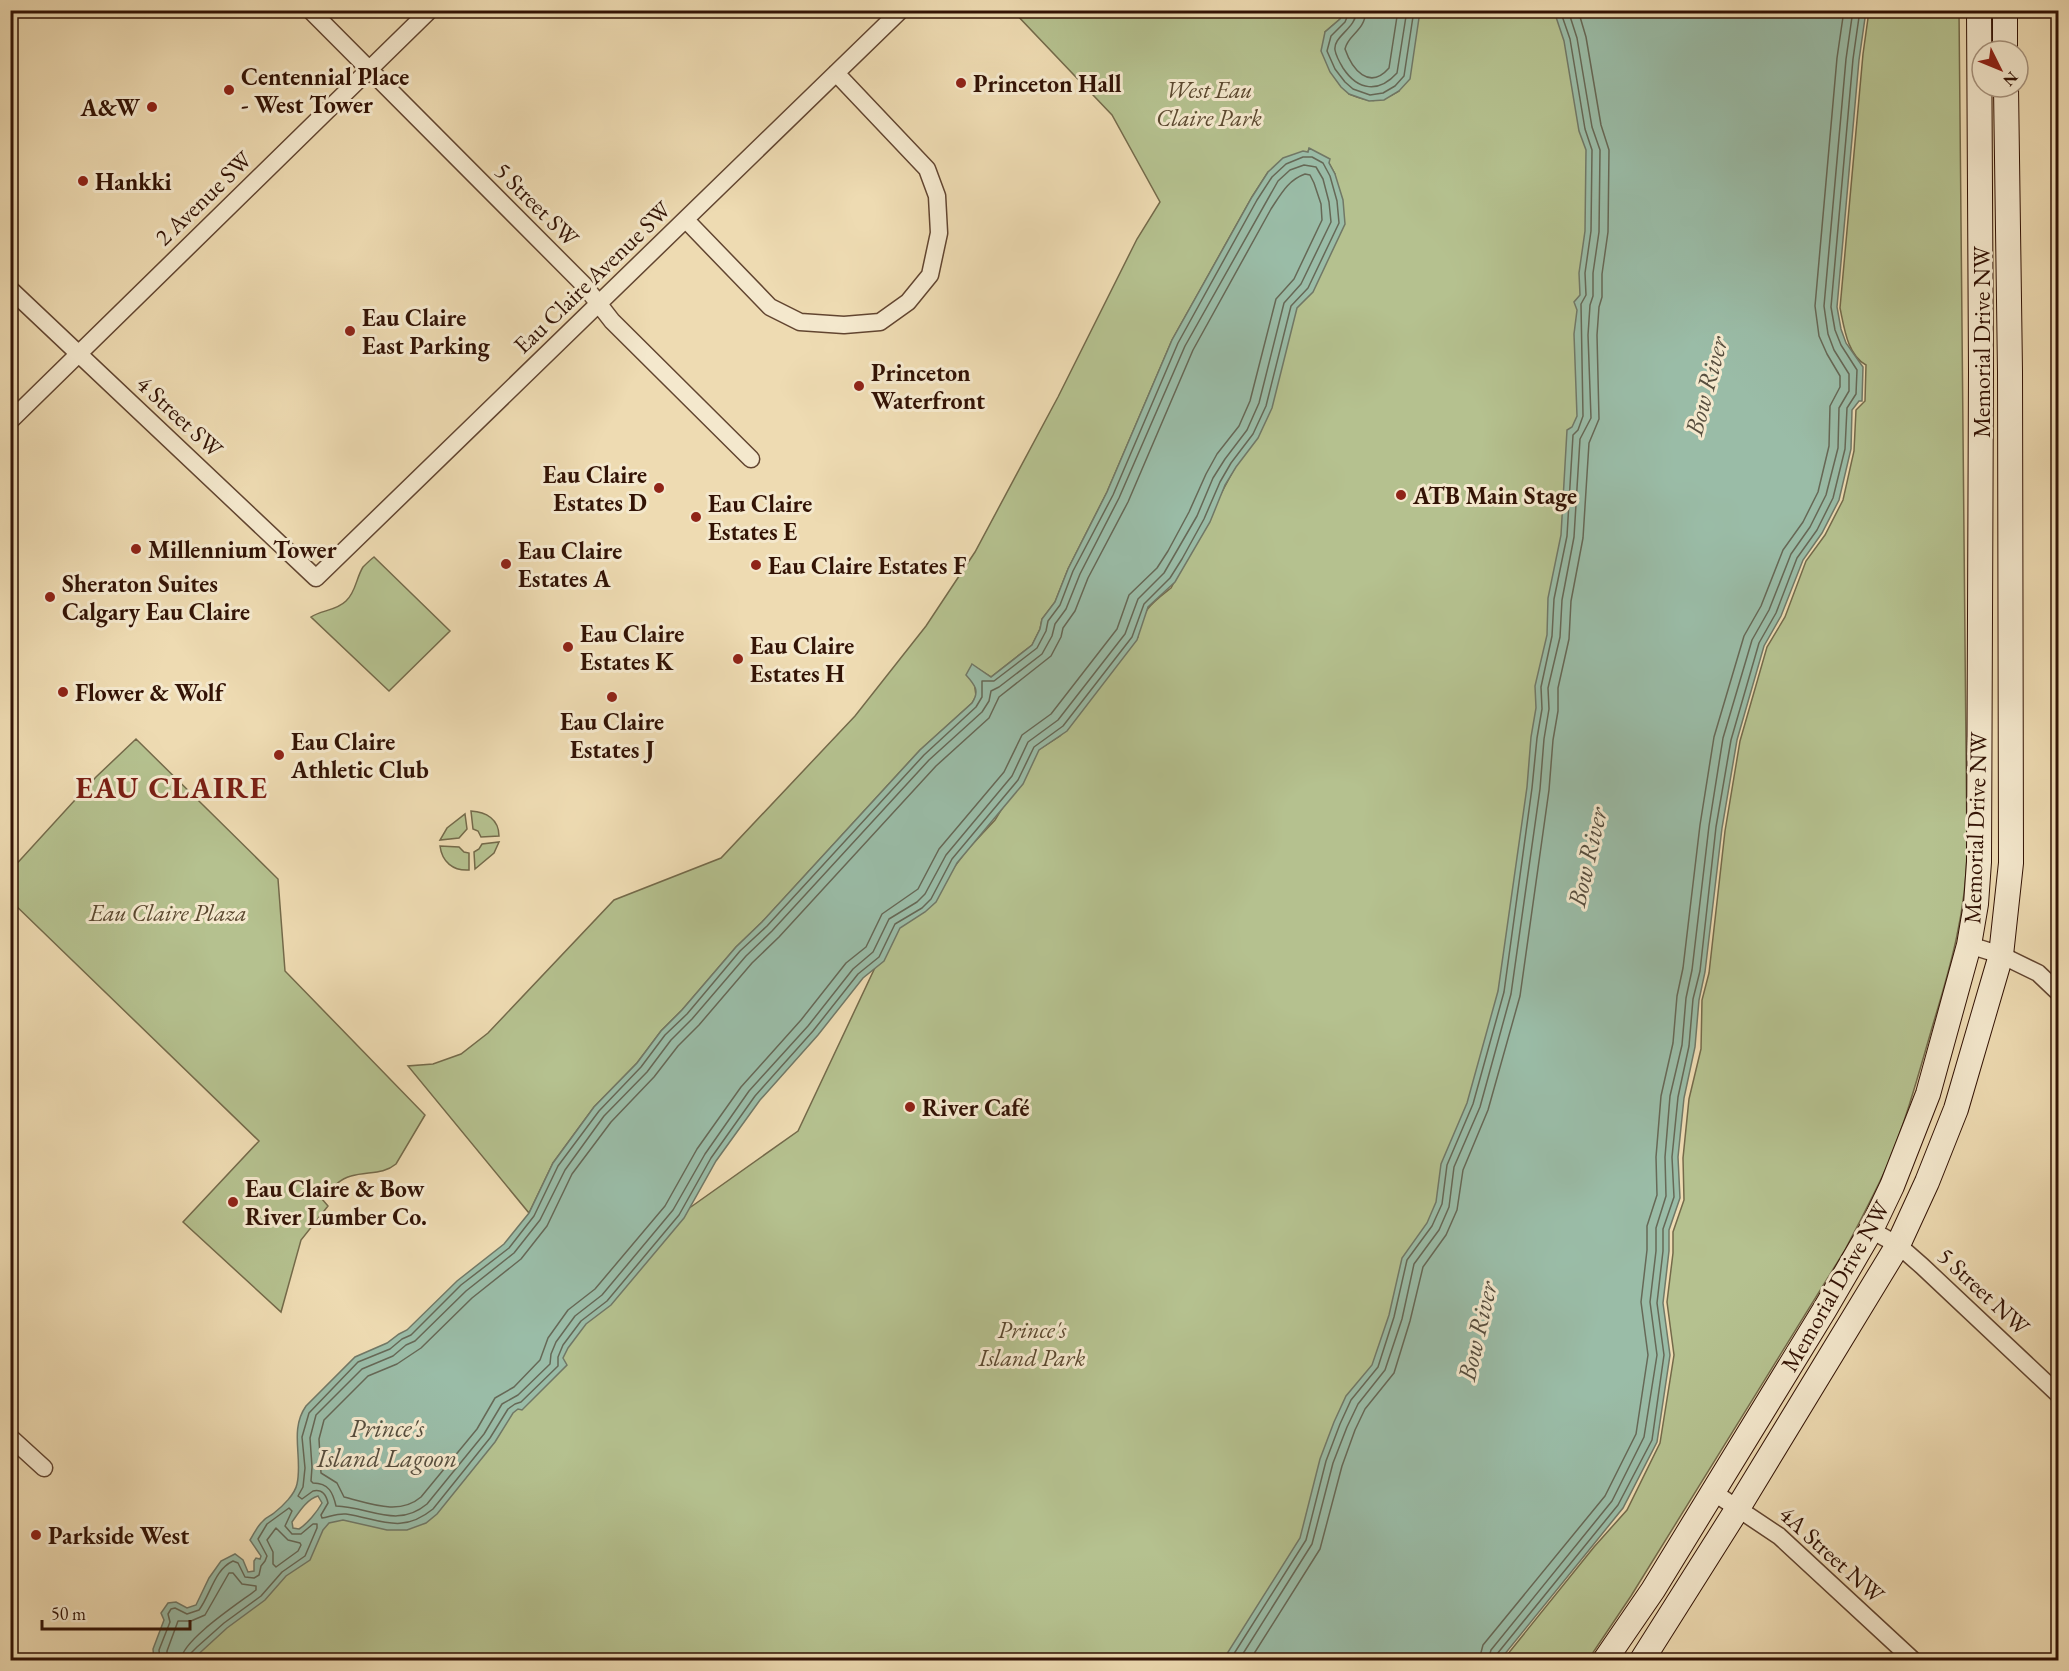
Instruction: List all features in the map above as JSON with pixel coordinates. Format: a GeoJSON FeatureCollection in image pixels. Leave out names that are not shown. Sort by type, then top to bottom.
{"type":"FeatureCollection","features":[{"type":"Feature","properties":{"kind":"main road","name":"Memorial Drive NW"},"geometry":{"type":"LineString","coordinates":[[1605,1660],[1653,1590],[1871,1230],[1906,1154],[1928,1094],[1969,945],[1976,904],[1979,862],[1981,371],[1978,10]]}},
{"type":"Feature","properties":{"kind":"main road"},"geometry":{"type":"LineString","coordinates":[[2005,10],[2005,39]]}},
{"type":"Feature","properties":{"kind":"main road","name":"Memorial Drive NW"},"geometry":{"type":"LineString","coordinates":[[1642,1660],[1738,1508],[1898,1245],[1956,1110],[2001,955],[2011,863],[2010,371],[2006,99]]}},
{"type":"Feature","properties":{"kind":"street","name":"5 Street SW"},"geometry":{"type":"LineString","coordinates":[[310,10],[584,285],[612,321],[751,459]]}},
{"type":"Feature","properties":{"kind":"street","name":"2 Avenue SW"},"geometry":{"type":"LineString","coordinates":[[10,421],[430,10]]}},
{"type":"Feature","properties":{"kind":"street","name":"Eau Claire Avenue SW"},"geometry":{"type":"LineString","coordinates":[[316,578],[901,10]]}},
{"type":"Feature","properties":{"kind":"street"},"geometry":{"type":"LineString","coordinates":[[686,219],[770,307],[800,322],[844,325],[880,322],[908,302],[930,276],[939,233],[937,196],[927,169],[836,73]]}},
{"type":"Feature","properties":{"kind":"street","name":"4 Street SW"},"geometry":{"type":"LineString","coordinates":[[10,289],[316,578]]}},
{"type":"Feature","properties":{"kind":"street"},"geometry":{"type":"LineString","coordinates":[[1969,945],[2001,955],[2038,973],[2058,992]]}},
{"type":"Feature","properties":{"kind":"street","name":"5 Street NW"},"geometry":{"type":"LineString","coordinates":[[1871,1230],[1898,1245],[2058,1394]]}},
{"type":"Feature","properties":{"kind":"street"},"geometry":{"type":"LineString","coordinates":[[10,1437],[44,1468]]}},
{"type":"Feature","properties":{"kind":"street","name":"4A Street NW"},"geometry":{"type":"LineString","coordinates":[[1713,1492],[1779,1536],[1914,1660]]}},
{"type":"Feature","properties":{"kind":"green space","name":"Prince's Island Park"},"geometry":{"type":"Polygon","coordinates":[[[1111,10],[1345,11],[1340,19],[1325,32],[1349,94],[1375,100],[1386,98],[1399,91],[1417,11],[1562,11],[1593,153],[1583,417],[1506,977],[1439,1211],[1393,1318],[1304,1543],[1235,1660],[165,1660],[308,1531],[664,1226],[798,1131],[896,923],[931,898],[967,850],[995,820],[1038,750],[1060,736],[1138,637],[1141,620],[1148,608],[1171,588],[1259,422],[1335,174],[1329,163],[1309,149],[1308,152],[1268,172],[1172,340],[1107,492],[1068,569],[1055,602],[1042,619],[1032,645],[991,677],[972,665],[976,696],[972,703],[920,750],[762,922],[736,947],[661,1031],[637,1063],[594,1107],[553,1163],[529,1213],[408,1066],[433,1064],[461,1054],[488,1033],[614,900],[721,858],[855,716],[926,626],[975,552],[1058,397],[1137,239],[1160,202],[1112,115],[1013,11],[1101,11],[1106,16],[1111,10]]]}},
{"type":"Feature","properties":{"kind":"green space"},"geometry":{"type":"Polygon","coordinates":[[[1869,11],[1959,11],[1967,852],[1961,917],[1946,979],[1895,1147],[1845,1250],[1631,1596],[1588,1660],[1503,1660],[1594,1547],[1627,1510],[1660,1443],[1674,1355],[1667,1302],[1673,1232],[1684,1200],[1683,1158],[1689,1099],[1701,1049],[1702,1000],[1709,973],[1725,831],[1740,741],[1767,647],[1785,617],[1806,561],[1825,535],[1843,500],[1854,451],[1856,410],[1865,401],[1866,365],[1850,347],[1840,308],[1869,11]]]}},
{"type":"Feature","properties":{"kind":"green space"},"geometry":{"type":"Polygon","coordinates":[[[374,557],[450,631],[389,691],[311,617],[338,607],[346,601],[363,567],[374,557]]]}},
{"type":"Feature","properties":{"kind":"green space","name":"Eau Claire Plaza"},"geometry":{"type":"Polygon","coordinates":[[[136,739],[278,879],[285,971],[425,1115],[396,1164],[380,1171],[347,1177],[335,1185],[322,1199],[328,1206],[301,1240],[281,1312],[183,1222],[259,1141],[11,901],[11,870],[96,777],[136,739]]]}},
{"type":"Feature","properties":{"kind":"green space"},"geometry":{"type":"Polygon","coordinates":[[[471,811],[491,818],[497,825],[499,836],[481,837],[478,831],[473,829],[471,811]]]}},
{"type":"Feature","properties":{"kind":"green space"},"geometry":{"type":"Polygon","coordinates":[[[465,814],[467,829],[459,838],[440,840],[447,828],[465,814]]]}},
{"type":"Feature","properties":{"kind":"green space"},"geometry":{"type":"Polygon","coordinates":[[[499,842],[494,853],[475,869],[474,852],[482,844],[499,842]]]}},
{"type":"Feature","properties":{"kind":"green space"},"geometry":{"type":"Polygon","coordinates":[[[440,846],[459,847],[469,853],[469,870],[458,869],[449,864],[443,857],[440,846]]]}},
{"type":"Feature","properties":{"kind":"water"},"geometry":{"type":"Polygon","coordinates":[[[1345,10],[1420,11],[1410,79],[1399,91],[1384,100],[1369,101],[1349,94],[1330,72],[1321,51],[1325,32],[1340,19],[1345,10]]]}},
{"type":"Feature","properties":{"kind":"water","name":"Bow River"},"geometry":{"type":"Polygon","coordinates":[[[1554,11],[1866,11],[1859,60],[1837,307],[1846,343],[1863,367],[1862,401],[1859,401],[1852,410],[1851,449],[1839,500],[1822,533],[1803,560],[1781,616],[1764,646],[1737,740],[1722,828],[1695,1047],[1684,1098],[1678,1157],[1680,1198],[1669,1230],[1663,1303],[1670,1355],[1657,1442],[1623,1508],[1500,1660],[1223,1660],[1300,1538],[1320,1459],[1334,1422],[1346,1396],[1372,1365],[1389,1315],[1402,1258],[1427,1223],[1436,1202],[1441,1164],[1467,1103],[1498,991],[1527,787],[1536,708],[1535,686],[1547,635],[1548,598],[1561,535],[1567,430],[1572,427],[1577,416],[1574,334],[1577,310],[1574,302],[1580,295],[1579,273],[1585,231],[1586,150],[1579,131],[1564,41],[1554,11]]]}},
{"type":"Feature","properties":{"kind":"water","name":"Prince's Island Lagoon"},"geometry":{"type":"Polygon","coordinates":[[[1309,148],[1330,159],[1329,163],[1343,200],[1345,224],[1313,292],[1297,308],[1272,408],[1258,438],[1225,485],[1210,522],[1175,582],[1148,607],[1137,640],[1067,731],[1039,750],[1023,784],[957,863],[936,902],[900,928],[884,961],[863,978],[818,1035],[760,1100],[716,1161],[684,1218],[611,1305],[586,1324],[568,1348],[563,1358],[567,1365],[522,1410],[518,1409],[513,1413],[495,1442],[437,1514],[426,1523],[407,1530],[387,1530],[343,1520],[329,1523],[323,1530],[310,1560],[286,1576],[265,1600],[227,1628],[192,1660],[154,1660],[153,1649],[164,1620],[161,1613],[168,1603],[176,1602],[187,1608],[196,1605],[209,1578],[221,1561],[235,1554],[243,1560],[248,1572],[254,1571],[254,1561],[256,1558],[260,1559],[261,1556],[250,1540],[261,1523],[285,1503],[296,1488],[298,1425],[306,1406],[355,1357],[387,1343],[407,1330],[457,1281],[504,1244],[529,1213],[553,1163],[594,1107],[637,1063],[661,1031],[736,947],[762,922],[920,750],[972,703],[976,692],[966,675],[972,664],[991,677],[1032,645],[1042,619],[1055,602],[1068,569],[1107,492],[1172,340],[1252,197],[1268,172],[1283,158],[1303,151],[1308,152],[1309,148]],[[318,1496],[307,1503],[292,1522],[293,1528],[299,1529],[305,1524],[322,1503],[318,1496]]]}},
{"type":"Feature","properties":{"kind":"place","name":"Princeton Hall"},"geometry":{"type":"Point","coordinates":[961,83]}},
{"type":"Feature","properties":{"kind":"place","name":"Centennial Place - West Tower"},"geometry":{"type":"Point","coordinates":[229,90]}},
{"type":"Feature","properties":{"kind":"place","name":"A&W"},"geometry":{"type":"Point","coordinates":[152,107]}},
{"type":"Feature","properties":{"kind":"place","name":"Hankki"},"geometry":{"type":"Point","coordinates":[83,181]}},
{"type":"Feature","properties":{"kind":"place","name":"Eau Claire East Parking"},"geometry":{"type":"Point","coordinates":[350,331]}},
{"type":"Feature","properties":{"kind":"place","name":"Princeton Waterfront"},"geometry":{"type":"Point","coordinates":[859,386]}},
{"type":"Feature","properties":{"kind":"place","name":"Eau Claire Estates D"},"geometry":{"type":"Point","coordinates":[659,488]}},
{"type":"Feature","properties":{"kind":"place","name":"ATB Main Stage"},"geometry":{"type":"Point","coordinates":[1401,495]}},
{"type":"Feature","properties":{"kind":"place","name":"Eau Claire Estates E"},"geometry":{"type":"Point","coordinates":[696,517]}},
{"type":"Feature","properties":{"kind":"place","name":"Millennium Tower"},"geometry":{"type":"Point","coordinates":[136,549]}},
{"type":"Feature","properties":{"kind":"place","name":"Eau Claire Estates A"},"geometry":{"type":"Point","coordinates":[506,564]}},
{"type":"Feature","properties":{"kind":"place","name":"Eau Claire Estates F"},"geometry":{"type":"Point","coordinates":[756,565]}},
{"type":"Feature","properties":{"kind":"place","name":"Sheraton Suites Calgary Eau Claire"},"geometry":{"type":"Point","coordinates":[50,597]}},
{"type":"Feature","properties":{"kind":"place","name":"Eau Claire Estates K"},"geometry":{"type":"Point","coordinates":[568,647]}},
{"type":"Feature","properties":{"kind":"place","name":"Eau Claire Estates H"},"geometry":{"type":"Point","coordinates":[738,659]}},
{"type":"Feature","properties":{"kind":"place","name":"Flower & Wolf"},"geometry":{"type":"Point","coordinates":[63,692]}},
{"type":"Feature","properties":{"kind":"place","name":"Eau Claire Estates J"},"geometry":{"type":"Point","coordinates":[612,697]}},
{"type":"Feature","properties":{"kind":"place","name":"Eau Claire Athletic Club"},"geometry":{"type":"Point","coordinates":[279,755]}},
{"type":"Feature","properties":{"kind":"place","name":"River Café"},"geometry":{"type":"Point","coordinates":[910,1107]}},
{"type":"Feature","properties":{"kind":"place","name":"Eau Claire & Bow River Lumber Co."},"geometry":{"type":"Point","coordinates":[233,1202]}},
{"type":"Feature","properties":{"kind":"place","name":"Parkside West"},"geometry":{"type":"Point","coordinates":[36,1535]}},
{"type":"Feature","properties":{"kind":"district","name":"EAU CLAIRE"},"geometry":{"type":"Point","coordinates":[172,787]}},
{"type":"Feature","properties":{"kind":"park label","name":"West Eau Claire Park"},"geometry":{"type":"Point","coordinates":[1209,103]}}]}
